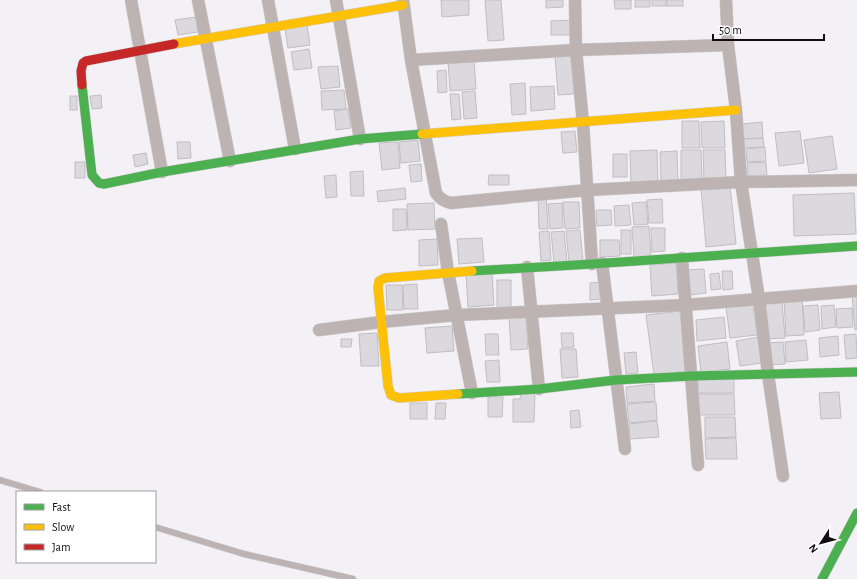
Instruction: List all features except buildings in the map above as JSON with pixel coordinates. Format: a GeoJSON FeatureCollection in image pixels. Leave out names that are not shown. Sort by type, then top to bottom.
{"type":"FeatureCollection","features":[{"type":"Feature","properties":{"kind":"street"},"geometry":{"type":"LineString","coordinates":[[131,0],[162,172]]}},
{"type":"Feature","properties":{"kind":"street"},"geometry":{"type":"LineString","coordinates":[[198,0],[230,161]]}},
{"type":"Feature","properties":{"kind":"street"},"geometry":{"type":"LineString","coordinates":[[268,0],[296,149]]}},
{"type":"Feature","properties":{"kind":"street"},"geometry":{"type":"LineString","coordinates":[[336,0],[360,139]]}},
{"type":"Feature","properties":{"kind":"street"},"geometry":{"type":"LineString","coordinates":[[575,0],[576,50],[588,190],[597,263],[608,308],[625,449]]}},
{"type":"Feature","properties":{"kind":"street"},"geometry":{"type":"LineString","coordinates":[[726,0],[728,45],[736,110],[741,182],[759,299],[782,476]]}},
{"type":"Feature","properties":{"kind":"street"},"geometry":{"type":"LineString","coordinates":[[736,110],[583,123],[424,134],[360,139],[162,172],[104,184],[99,183],[92,175],[81,71],[83,63],[89,60],[273,28],[403,3],[411,60],[424,134],[436,193],[445,202],[452,203],[588,190],[741,182],[857,180]]}},
{"type":"Feature","properties":{"kind":"street"},"geometry":{"type":"LineString","coordinates":[[411,60],[576,50],[728,45]]}},
{"type":"Feature","properties":{"kind":"street"},"geometry":{"type":"LineString","coordinates":[[441,224],[448,272],[472,393]]}},
{"type":"Feature","properties":{"kind":"street"},"geometry":{"type":"LineString","coordinates":[[857,246],[448,272],[382,280],[378,283],[388,386],[391,395],[399,398],[539,389],[616,380],[692,376],[857,372]]}},
{"type":"Feature","properties":{"kind":"street"},"geometry":{"type":"LineString","coordinates":[[682,258],[698,465]]}},
{"type":"Feature","properties":{"kind":"street"},"geometry":{"type":"LineString","coordinates":[[527,267],[539,389]]}},
{"type":"Feature","properties":{"kind":"street"},"geometry":{"type":"LineString","coordinates":[[319,330],[381,322],[457,315],[686,305],[857,291]]}},
{"type":"Feature","properties":{"kind":"street"},"geometry":{"type":"LineString","coordinates":[[822,579],[857,513]]}},
{"type":"Feature","properties":{"kind":"lane"},"geometry":{"type":"LineString","coordinates":[[0,480],[37,491]]}},
{"type":"Feature","properties":{"kind":"lane"},"geometry":{"type":"LineString","coordinates":[[156,527],[244,554],[353,579]]}},
{"type":"Feature","properties":{"kind":"traffic: fast"},"geometry":{"type":"LineString","coordinates":[[82,85],[92,175],[99,183],[104,184],[162,172],[360,139],[422,134]]}},
{"type":"Feature","properties":{"kind":"traffic: fast"},"geometry":{"type":"LineString","coordinates":[[472,271],[857,246]]}},
{"type":"Feature","properties":{"kind":"traffic: fast"},"geometry":{"type":"LineString","coordinates":[[458,394],[539,389],[616,380],[692,376],[857,372]]}},
{"type":"Feature","properties":{"kind":"traffic: fast"},"geometry":{"type":"LineString","coordinates":[[822,579],[857,513]]}},
{"type":"Feature","properties":{"kind":"traffic: slow"},"geometry":{"type":"LineString","coordinates":[[174,44],[403,5]]}},
{"type":"Feature","properties":{"kind":"traffic: slow"},"geometry":{"type":"LineString","coordinates":[[422,134],[736,110]]}},
{"type":"Feature","properties":{"kind":"traffic: slow"},"geometry":{"type":"LineString","coordinates":[[458,394],[399,398],[391,395],[388,386],[378,288],[379,281],[385,278],[472,271]]}},
{"type":"Feature","properties":{"kind":"traffic: jam"},"geometry":{"type":"LineString","coordinates":[[82,85],[81,71],[83,63],[86,61],[174,44]]}}]}
